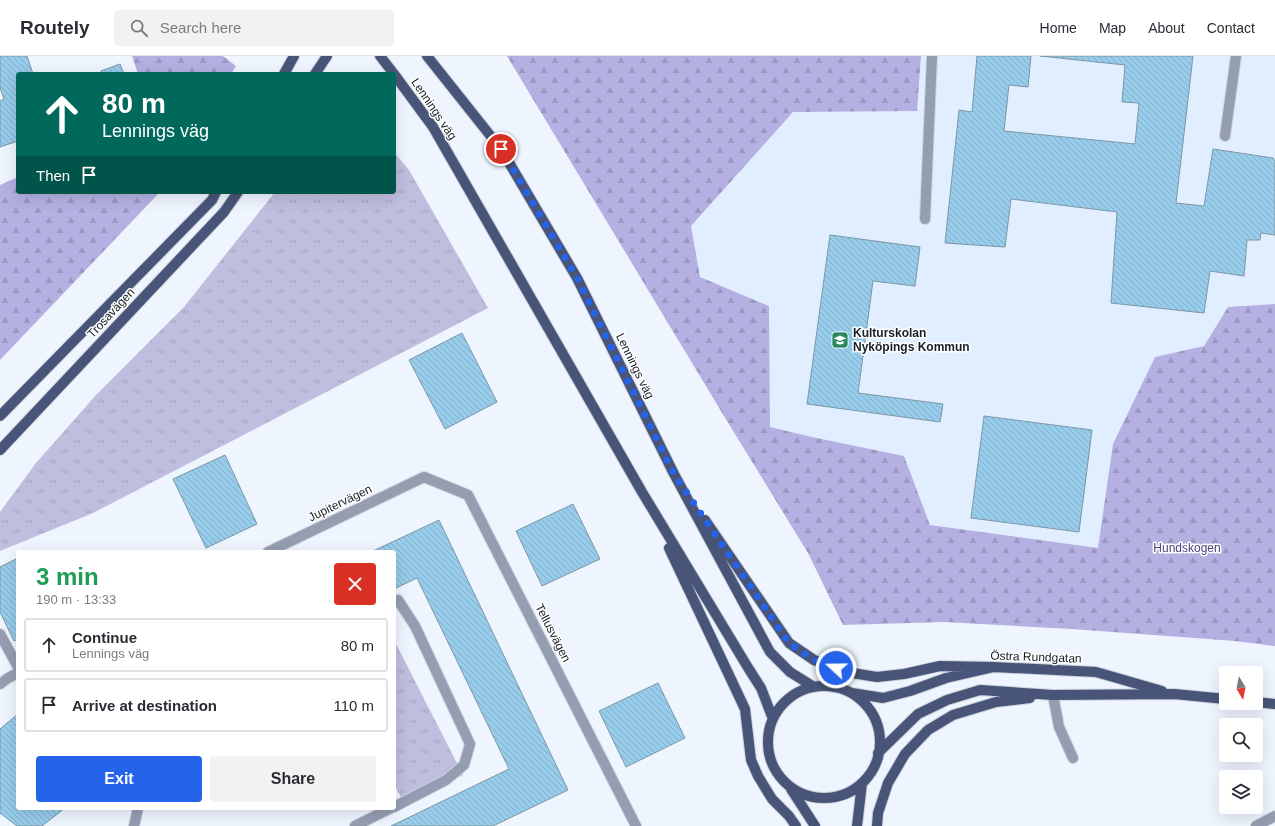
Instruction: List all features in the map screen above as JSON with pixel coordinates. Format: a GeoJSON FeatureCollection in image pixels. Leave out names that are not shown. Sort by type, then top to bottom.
{"type":"FeatureCollection","features":[{"type":"Feature","properties":{"kind":"main road"},"geometry":{"type":"LineString","coordinates":[[285,72],[294,56]]}},
{"type":"Feature","properties":{"kind":"main road"},"geometry":{"type":"LineString","coordinates":[[316,72],[327,56]]}},
{"type":"Feature","properties":{"kind":"main road","name":"Lennings väg"},"geometry":{"type":"LineString","coordinates":[[380,56],[392,72]]}},
{"type":"Feature","properties":{"kind":"main road","name":"Lennings väg"},"geometry":{"type":"LineString","coordinates":[[427,56],[501,149],[577,278],[674,474],[770,652],[790,672],[814,687]]}},
{"type":"Feature","properties":{"kind":"main road","name":"Lennings väg"},"geometry":{"type":"LineString","coordinates":[[396,77],[433,127],[642,492],[761,688],[773,719]]}},
{"type":"Feature","properties":{"kind":"main road","name":"Trosavägen"},"geometry":{"type":"LineString","coordinates":[[0,416],[212,200],[215,194]]}},
{"type":"Feature","properties":{"kind":"main road","name":"Trosavägen"},"geometry":{"type":"LineString","coordinates":[[0,450],[224,212],[237,194]]}},
{"type":"Feature","properties":{"kind":"main road"},"geometry":{"type":"LineString","coordinates":[[674,474],[789,643],[814,660],[846,672],[877,677],[904,674],[940,666],[994,667]]}},
{"type":"Feature","properties":{"kind":"main road","name":"Lennings väg"},"geometry":{"type":"LineString","coordinates":[[642,492],[745,709],[751,760],[758,776],[772,799],[789,816],[796,826]]}},
{"type":"Feature","properties":{"kind":"main road","name":"Östra Rundgatan"},"geometry":{"type":"LineString","coordinates":[[850,693],[882,698],[910,691],[946,678],[994,667],[1096,672],[1174,694]]}},
{"type":"Feature","properties":{"kind":"main road"},"geometry":{"type":"LineString","coordinates":[[789,786],[804,796],[820,798],[835,797],[849,792],[862,783],[872,770],[878,753],[879,732],[870,711],[861,701],[850,693],[833,687],[814,687],[797,693],[783,704],[773,719],[768,737],[769,756],[776,772],[789,786],[815,826]]}},
{"type":"Feature","properties":{"kind":"main road","name":"Östra Rundgatan"},"geometry":{"type":"LineString","coordinates":[[878,753],[918,714],[947,700],[980,690],[1053,695],[1174,694],[1219,698]]}},
{"type":"Feature","properties":{"kind":"main road"},"geometry":{"type":"LineString","coordinates":[[877,826],[878,813],[888,783],[905,754],[928,730],[953,716],[996,702],[1053,695]]}},
{"type":"Feature","properties":{"kind":"main road"},"geometry":{"type":"LineString","coordinates":[[1263,703],[1275,704]]}},
{"type":"Feature","properties":{"kind":"main road"},"geometry":{"type":"LineString","coordinates":[[857,826],[862,783]]}},
{"type":"Feature","properties":{"kind":"street"},"geometry":{"type":"LineString","coordinates":[[925,219],[932,56]]}},
{"type":"Feature","properties":{"kind":"street"},"geometry":{"type":"LineString","coordinates":[[1225,136],[1236,56]]}},
{"type":"Feature","properties":{"kind":"street","name":"Jupitervägen"},"geometry":{"type":"LineString","coordinates":[[272,550],[424,476]]}},
{"type":"Feature","properties":{"kind":"street","name":"Tellusvägen"},"geometry":{"type":"LineString","coordinates":[[424,476],[468,495],[636,826]]}},
{"type":"Feature","properties":{"kind":"street"},"geometry":{"type":"LineString","coordinates":[[396,600],[415,626],[470,744],[464,765],[453,776],[396,805]]}},
{"type":"Feature","properties":{"kind":"street"},"geometry":{"type":"LineString","coordinates":[[0,634],[16,663]]}},
{"type":"Feature","properties":{"kind":"street"},"geometry":{"type":"LineString","coordinates":[[0,684],[16,674]]}},
{"type":"Feature","properties":{"kind":"street"},"geometry":{"type":"LineString","coordinates":[[1053,695],[1059,727],[1073,758]]}},
{"type":"Feature","properties":{"kind":"street"},"geometry":{"type":"LineString","coordinates":[[134,826],[138,810]]}},
{"type":"Feature","properties":{"kind":"street"},"geometry":{"type":"LineString","coordinates":[[355,826],[387,810]]}},
{"type":"Feature","properties":{"kind":"street"},"geometry":{"type":"LineString","coordinates":[[1256,826],[1275,816]]}},
{"type":"Feature","properties":{"kind":"shaded area"},"geometry":{"type":"Polygon","coordinates":[[[921,56],[1275,56],[1275,304],[1228,307],[1204,346],[1155,357],[1113,444],[1098,548],[930,525],[904,456],[770,427],[769,306],[700,277],[691,226],[793,112],[916,111],[921,56]]]}},
{"type":"Feature","properties":{"kind":"green space"},"geometry":{"type":"Polygon","coordinates":[[[132,56],[223,56],[236,66],[232,72],[137,72],[132,56]]]}},
{"type":"Feature","properties":{"kind":"green space","name":"Hundskogen"},"geometry":{"type":"Polygon","coordinates":[[[507,56],[921,56],[917,111],[793,112],[691,226],[700,277],[769,306],[770,427],[904,456],[930,525],[1098,548],[1113,444],[1155,357],[1204,346],[1228,307],[1275,304],[1275,646],[1235,641],[1072,629],[944,622],[843,625],[808,553],[507,56]]]}},
{"type":"Feature","properties":{"kind":"green space"},"geometry":{"type":"Polygon","coordinates":[[[396,154],[409,170],[488,308],[93,513],[0,551],[0,512],[36,463],[96,395],[184,307],[273,194],[396,194],[396,154]]]}},
{"type":"Feature","properties":{"kind":"green space"},"geometry":{"type":"Polygon","coordinates":[[[16,178],[16,194],[158,194],[0,360],[0,185],[16,178]]]}},
{"type":"Feature","properties":{"kind":"green space"},"geometry":{"type":"Polygon","coordinates":[[[396,644],[463,775],[405,805],[396,788],[396,644]]]}},
{"type":"Feature","properties":{"kind":"building"},"geometry":{"type":"Polygon","coordinates":[[[0,56],[27,56],[32,72],[16,72],[16,142],[0,147],[0,101],[4,99],[0,88],[0,56]]]}},
{"type":"Feature","properties":{"kind":"building"},"geometry":{"type":"Polygon","coordinates":[[[977,56],[1031,56],[1028,87],[1009,85],[1004,131],[1135,144],[1139,103],[1122,102],[1125,65],[1040,56],[1193,56],[1176,203],[1204,206],[1213,149],[1273,158],[1275,161],[1275,235],[1261,233],[1260,240],[1247,240],[1244,276],[1210,271],[1204,313],[1111,303],[1117,212],[1011,199],[1005,247],[945,243],[959,110],[972,112],[977,56]]]}},
{"type":"Feature","properties":{"kind":"building"},"geometry":{"type":"Polygon","coordinates":[[[120,64],[123,72],[101,72],[120,64]]]}},
{"type":"Feature","properties":{"kind":"building","name":"Kulturskolan Nyköpings Kommun"},"geometry":{"type":"Polygon","coordinates":[[[830,235],[920,247],[915,286],[873,281],[858,393],[943,404],[940,422],[807,404],[830,235]]]}},
{"type":"Feature","properties":{"kind":"building"},"geometry":{"type":"Polygon","coordinates":[[[462,333],[497,402],[445,429],[409,360],[462,333]]]}},
{"type":"Feature","properties":{"kind":"building"},"geometry":{"type":"Polygon","coordinates":[[[984,416],[1092,430],[1079,532],[971,518],[984,416]]]}},
{"type":"Feature","properties":{"kind":"building"},"geometry":{"type":"Polygon","coordinates":[[[225,455],[257,524],[206,548],[173,479],[225,455]]]}},
{"type":"Feature","properties":{"kind":"building"},"geometry":{"type":"Polygon","coordinates":[[[573,504],[600,559],[542,586],[516,531],[573,504]]]}},
{"type":"Feature","properties":{"kind":"building"},"geometry":{"type":"Polygon","coordinates":[[[439,520],[568,790],[493,826],[391,826],[509,769],[417,578],[396,588],[396,550],[375,550],[439,520]]]}},
{"type":"Feature","properties":{"kind":"building"},"geometry":{"type":"Polygon","coordinates":[[[16,559],[16,640],[14,641],[0,612],[0,567],[16,559]]]}},
{"type":"Feature","properties":{"kind":"building"},"geometry":{"type":"Polygon","coordinates":[[[658,683],[685,738],[626,767],[599,711],[658,683]]]}},
{"type":"Feature","properties":{"kind":"building"},"geometry":{"type":"Polygon","coordinates":[[[16,716],[16,810],[62,810],[42,826],[17,826],[0,813],[0,729],[16,716]]]}},
{"type":"Feature","properties":{"kind":"place","name":"Kulturskolan Nyköpings Kommun"},"geometry":{"type":"Point","coordinates":[840,340]}},
{"type":"Feature","properties":{"kind":"route"},"geometry":{"type":"LineString","coordinates":[[501,149],[577,278],[674,474],[789,643],[814,660],[836,668]]}}]}
